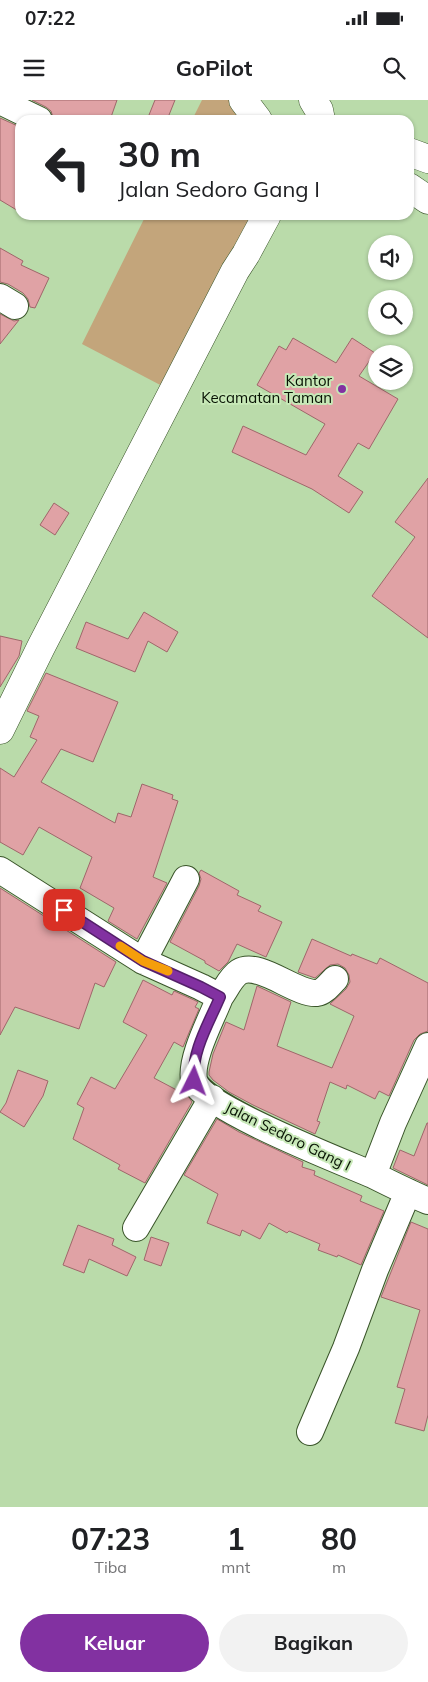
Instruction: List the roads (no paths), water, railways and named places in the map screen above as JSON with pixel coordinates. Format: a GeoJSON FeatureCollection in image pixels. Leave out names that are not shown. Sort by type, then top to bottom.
{"type":"FeatureCollection","features":[{"type":"Feature","properties":{"kind":"street"},"geometry":{"type":"LineString","coordinates":[[243,100],[255,115]]}},
{"type":"Feature","properties":{"kind":"street"},"geometry":{"type":"LineString","coordinates":[[261,115],[264,106],[269,100]]}},
{"type":"Feature","properties":{"kind":"street"},"geometry":{"type":"LineString","coordinates":[[0,102],[29,115]]}},
{"type":"Feature","properties":{"kind":"street"},"geometry":{"type":"LineString","coordinates":[[414,154],[428,160]]}},
{"type":"Feature","properties":{"kind":"street"},"geometry":{"type":"LineString","coordinates":[[414,161],[428,160]]}},
{"type":"Feature","properties":{"kind":"street"},"geometry":{"type":"LineString","coordinates":[[414,190],[428,200]]}},
{"type":"Feature","properties":{"kind":"street"},"geometry":{"type":"LineString","coordinates":[[0,730],[261,220]]}},
{"type":"Feature","properties":{"kind":"street"},"geometry":{"type":"LineString","coordinates":[[0,870],[143,961],[220,997]]}},
{"type":"Feature","properties":{"kind":"street"},"geometry":{"type":"LineString","coordinates":[[143,961],[186,879]]}},
{"type":"Feature","properties":{"kind":"street","name":"Jalan Sedoro Gang I"},"geometry":{"type":"LineString","coordinates":[[335,978],[326,988],[316,993],[306,991],[255,970],[245,969],[238,973],[220,997],[196,1056],[193,1071],[194,1081],[201,1091],[248,1120],[306,1148],[373,1175],[418,1196]]}},
{"type":"Feature","properties":{"kind":"street"},"geometry":{"type":"LineString","coordinates":[[373,1175],[393,1123],[428,1046]]}},
{"type":"Feature","properties":{"kind":"street"},"geometry":{"type":"LineString","coordinates":[[136,1228],[212,1098]]}},
{"type":"Feature","properties":{"kind":"street"},"geometry":{"type":"LineString","coordinates":[[310,1432],[346,1348],[375,1270],[418,1196]]}},
{"type":"Feature","properties":{"kind":"place","name":"Kantor Kecamatan Taman"},"geometry":{"type":"Point","coordinates":[342,389]}}]}
